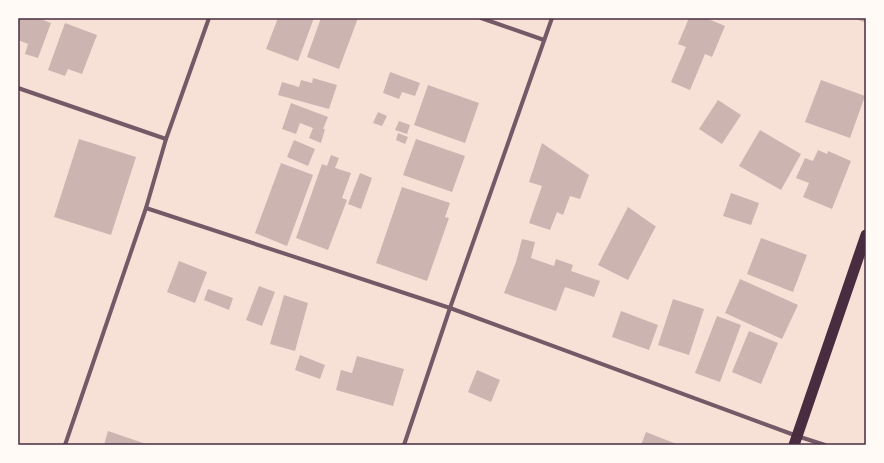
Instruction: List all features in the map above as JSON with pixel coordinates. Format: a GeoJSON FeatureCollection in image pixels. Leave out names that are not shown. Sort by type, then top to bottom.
{"type":"FeatureCollection","features":[{"type":"Feature","properties":{"kind":"highway"},"geometry":{"type":"LineString","coordinates":[[795,440],[866,235]]}},
{"type":"Feature","properties":{"kind":"street"},"geometry":{"type":"LineString","coordinates":[[65,445],[146,208],[166,139],[209,18]]}},
{"type":"Feature","properties":{"kind":"street"},"geometry":{"type":"LineString","coordinates":[[481,18],[544,40]]}},
{"type":"Feature","properties":{"kind":"street"},"geometry":{"type":"LineString","coordinates":[[404,445],[450,308],[552,18]]}},
{"type":"Feature","properties":{"kind":"street"},"geometry":{"type":"LineString","coordinates":[[18,88],[166,139]]}},
{"type":"Feature","properties":{"kind":"street"},"geometry":{"type":"LineString","coordinates":[[146,208],[450,308],[795,440],[825,445]]}},
{"type":"Feature","properties":{"kind":"building"},"geometry":{"type":"Polygon","coordinates":[[[18,18],[38,18],[51,23],[38,58],[25,54],[28,44],[18,40],[18,18]]]}},
{"type":"Feature","properties":{"kind":"building"},"geometry":{"type":"Polygon","coordinates":[[[278,18],[314,18],[298,61],[266,49],[278,18]]]}},
{"type":"Feature","properties":{"kind":"building"},"geometry":{"type":"Polygon","coordinates":[[[321,18],[358,18],[339,69],[307,57],[321,18]]]}},
{"type":"Feature","properties":{"kind":"building"},"geometry":{"type":"Polygon","coordinates":[[[689,18],[706,18],[725,26],[712,57],[705,54],[690,90],[671,82],[686,47],[678,44],[689,18]]]}},
{"type":"Feature","properties":{"kind":"building"},"geometry":{"type":"Polygon","coordinates":[[[854,18],[866,18],[866,23],[854,18]]]}},
{"type":"Feature","properties":{"kind":"building"},"geometry":{"type":"Polygon","coordinates":[[[65,23],[97,35],[82,74],[68,69],[65,76],[48,70],[65,23]]]}},
{"type":"Feature","properties":{"kind":"building"},"geometry":{"type":"Polygon","coordinates":[[[390,72],[420,83],[415,96],[402,92],[399,99],[383,93],[390,72]]]}},
{"type":"Feature","properties":{"kind":"building"},"geometry":{"type":"Polygon","coordinates":[[[313,78],[337,85],[329,109],[278,95],[282,82],[299,87],[301,80],[312,83],[313,78]]]}},
{"type":"Feature","properties":{"kind":"building"},"geometry":{"type":"Polygon","coordinates":[[[821,80],[865,96],[850,138],[805,122],[821,80]]]}},
{"type":"Feature","properties":{"kind":"building"},"geometry":{"type":"Polygon","coordinates":[[[428,85],[479,103],[465,143],[414,125],[428,85]]]}},
{"type":"Feature","properties":{"kind":"building"},"geometry":{"type":"Polygon","coordinates":[[[718,100],[741,115],[722,144],[699,129],[718,100]]]}},
{"type":"Feature","properties":{"kind":"building"},"geometry":{"type":"Polygon","coordinates":[[[291,103],[328,117],[323,129],[325,129],[321,143],[309,138],[313,128],[300,123],[296,134],[282,129],[291,103]]]}},
{"type":"Feature","properties":{"kind":"building"},"geometry":{"type":"Polygon","coordinates":[[[378,112],[387,116],[382,126],[373,123],[378,112]]]}},
{"type":"Feature","properties":{"kind":"building"},"geometry":{"type":"Polygon","coordinates":[[[399,121],[410,125],[407,134],[395,130],[399,121]]]}},
{"type":"Feature","properties":{"kind":"building"},"geometry":{"type":"Polygon","coordinates":[[[760,130],[801,154],[781,190],[739,166],[760,130]]]}},
{"type":"Feature","properties":{"kind":"building"},"geometry":{"type":"Polygon","coordinates":[[[398,133],[408,137],[405,144],[396,140],[398,133]]]}},
{"type":"Feature","properties":{"kind":"building"},"geometry":{"type":"Polygon","coordinates":[[[79,139],[136,157],[111,235],[54,217],[79,139]]]}},
{"type":"Feature","properties":{"kind":"building"},"geometry":{"type":"Polygon","coordinates":[[[416,139],[465,156],[452,192],[403,175],[416,139]]]}},
{"type":"Feature","properties":{"kind":"building"},"geometry":{"type":"Polygon","coordinates":[[[294,140],[315,149],[308,166],[287,157],[294,140]]]}},
{"type":"Feature","properties":{"kind":"building"},"geometry":{"type":"Polygon","coordinates":[[[542,143],[589,175],[580,199],[570,196],[563,215],[557,212],[550,230],[529,223],[542,186],[529,182],[542,143]]]}},
{"type":"Feature","properties":{"kind":"building"},"geometry":{"type":"Polygon","coordinates":[[[818,150],[827,154],[828,151],[851,161],[832,209],[803,197],[809,183],[796,178],[805,158],[813,161],[818,150]]]}},
{"type":"Feature","properties":{"kind":"building"},"geometry":{"type":"Polygon","coordinates":[[[331,155],[339,158],[335,168],[351,173],[342,198],[347,200],[328,250],[296,238],[322,164],[327,166],[331,155]]]}},
{"type":"Feature","properties":{"kind":"building"},"geometry":{"type":"Polygon","coordinates":[[[281,163],[313,175],[287,246],[255,233],[281,163]]]}},
{"type":"Feature","properties":{"kind":"building"},"geometry":{"type":"Polygon","coordinates":[[[360,173],[372,178],[361,209],[348,204],[360,173]]]}},
{"type":"Feature","properties":{"kind":"building"},"geometry":{"type":"Polygon","coordinates":[[[402,187],[450,203],[445,217],[449,218],[427,281],[376,263],[402,187]]]}},
{"type":"Feature","properties":{"kind":"building"},"geometry":{"type":"Polygon","coordinates":[[[731,193],[759,203],[751,225],[723,216],[731,193]]]}},
{"type":"Feature","properties":{"kind":"building"},"geometry":{"type":"Polygon","coordinates":[[[628,207],[656,226],[628,280],[598,265],[628,207]]]}},
{"type":"Feature","properties":{"kind":"building"},"geometry":{"type":"Polygon","coordinates":[[[761,238],[807,255],[793,292],[747,274],[761,238]]]}},
{"type":"Feature","properties":{"kind":"building"},"geometry":{"type":"Polygon","coordinates":[[[522,239],[535,242],[531,258],[554,266],[556,259],[573,265],[571,271],[600,281],[594,297],[565,287],[556,311],[504,293],[516,262],[522,239]]]}},
{"type":"Feature","properties":{"kind":"building"},"geometry":{"type":"Polygon","coordinates":[[[179,261],[207,272],[195,303],[167,292],[179,261]]]}},
{"type":"Feature","properties":{"kind":"building"},"geometry":{"type":"Polygon","coordinates":[[[740,279],[798,305],[782,339],[725,313],[740,279]]]}},
{"type":"Feature","properties":{"kind":"building"},"geometry":{"type":"Polygon","coordinates":[[[259,286],[275,292],[262,326],[246,320],[259,286]]]}},
{"type":"Feature","properties":{"kind":"building"},"geometry":{"type":"Polygon","coordinates":[[[208,289],[233,298],[229,310],[204,300],[208,289]]]}},
{"type":"Feature","properties":{"kind":"building"},"geometry":{"type":"Polygon","coordinates":[[[284,295],[308,303],[295,351],[270,344],[284,295]]]}},
{"type":"Feature","properties":{"kind":"building"},"geometry":{"type":"Polygon","coordinates":[[[673,299],[704,309],[689,355],[658,345],[673,299]]]}},
{"type":"Feature","properties":{"kind":"building"},"geometry":{"type":"Polygon","coordinates":[[[621,311],[658,325],[649,350],[612,337],[621,311]]]}},
{"type":"Feature","properties":{"kind":"building"},"geometry":{"type":"Polygon","coordinates":[[[717,316],[741,325],[720,382],[695,373],[717,316]]]}},
{"type":"Feature","properties":{"kind":"building"},"geometry":{"type":"Polygon","coordinates":[[[749,331],[778,343],[761,384],[732,372],[749,331]]]}},
{"type":"Feature","properties":{"kind":"building"},"geometry":{"type":"Polygon","coordinates":[[[300,355],[325,365],[320,379],[295,370],[300,355]]]}},
{"type":"Feature","properties":{"kind":"building"},"geometry":{"type":"Polygon","coordinates":[[[357,356],[404,369],[393,406],[336,390],[341,370],[352,373],[357,356]]]}},
{"type":"Feature","properties":{"kind":"building"},"geometry":{"type":"Polygon","coordinates":[[[477,370],[500,380],[491,402],[468,392],[477,370]]]}},
{"type":"Feature","properties":{"kind":"building"},"geometry":{"type":"Polygon","coordinates":[[[108,431],[149,445],[104,445],[108,431]]]}},
{"type":"Feature","properties":{"kind":"building"},"geometry":{"type":"Polygon","coordinates":[[[646,432],[679,445],[641,445],[646,432]]]}}]}
